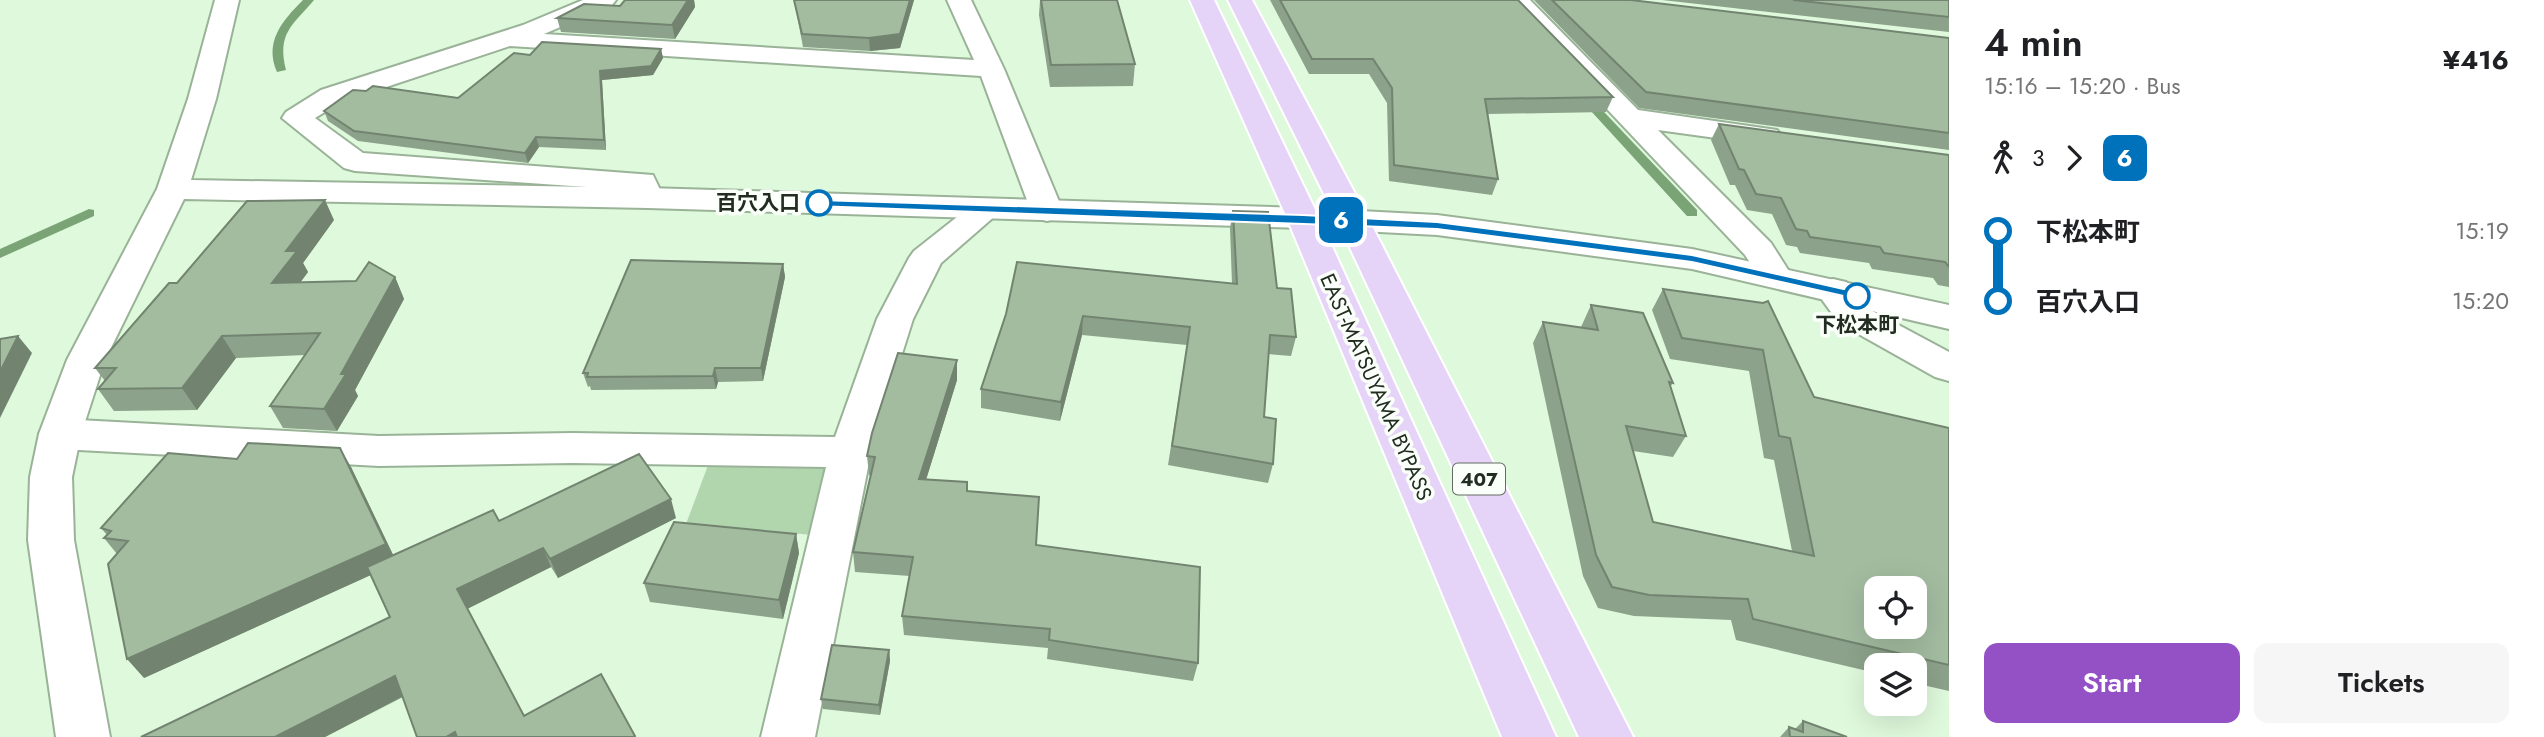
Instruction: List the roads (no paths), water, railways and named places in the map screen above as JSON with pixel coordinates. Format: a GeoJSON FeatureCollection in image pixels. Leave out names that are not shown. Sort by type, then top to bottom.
{"type":"FeatureCollection","features":[{"type":"Feature","properties":{"kind":"highway","name":"EAST-MATSUYAMA BYPASS"},"geometry":{"type":"LineString","coordinates":[[1202,0],[1303,218],[1529,737]]}},
{"type":"Feature","properties":{"kind":"highway","name":"407"},"geometry":{"type":"LineString","coordinates":[[1240,0],[1353,220],[1606,737]]}},
{"type":"Feature","properties":{"kind":"street"},"geometry":{"type":"LineString","coordinates":[[83,737],[51,540],[51,477],[60,434],[86,360],[173,189],[202,99],[227,0]]}},
{"type":"Feature","properties":{"kind":"street"},"geometry":{"type":"LineString","coordinates":[[604,0],[506,39],[331,96],[296,118],[355,162],[642,182],[648,198]]}},
{"type":"Feature","properties":{"kind":"street"},"geometry":{"type":"LineString","coordinates":[[959,0],[991,69],[1047,211]]}},
{"type":"Feature","properties":{"kind":"street"},"geometry":{"type":"LineString","coordinates":[[1516,0],[1759,250],[1775,276]]}},
{"type":"Feature","properties":{"kind":"street"},"geometry":{"type":"LineString","coordinates":[[506,39],[991,69]]}},
{"type":"Feature","properties":{"kind":"street"},"geometry":{"type":"LineString","coordinates":[[1630,117],[1796,140]]}},
{"type":"Feature","properties":{"kind":"street"},"geometry":{"type":"LineString","coordinates":[[173,189],[648,198],[1303,218],[1437,225],[1692,259],[1949,317]]}},
{"type":"Feature","properties":{"kind":"street"},"geometry":{"type":"LineString","coordinates":[[788,737],[850,452],[895,319],[926,258],[987,209]]}},
{"type":"Feature","properties":{"kind":"street"},"geometry":{"type":"LineString","coordinates":[[1833,290],[1852,315],[1949,368]]}},
{"type":"Feature","properties":{"kind":"street"},"geometry":{"type":"LineString","coordinates":[[60,434],[379,451],[573,449],[850,452]]}},
{"type":"Feature","properties":{"kind":"waterway"},"geometry":{"type":"LineString","coordinates":[[281,70],[278,48],[282,31],[309,0]]}},
{"type":"Feature","properties":{"kind":"waterway"},"geometry":{"type":"LineString","coordinates":[[1584,97],[1692,213]]}},
{"type":"Feature","properties":{"kind":"waterway"},"geometry":{"type":"LineString","coordinates":[[0,254],[89,213]]}},
{"type":"Feature","properties":{"kind":"place","name":"百穴入口"},"geometry":{"type":"Point","coordinates":[819,203]}},
{"type":"Feature","properties":{"kind":"place","name":"下松本町"},"geometry":{"type":"Point","coordinates":[1857,296]}}]}
